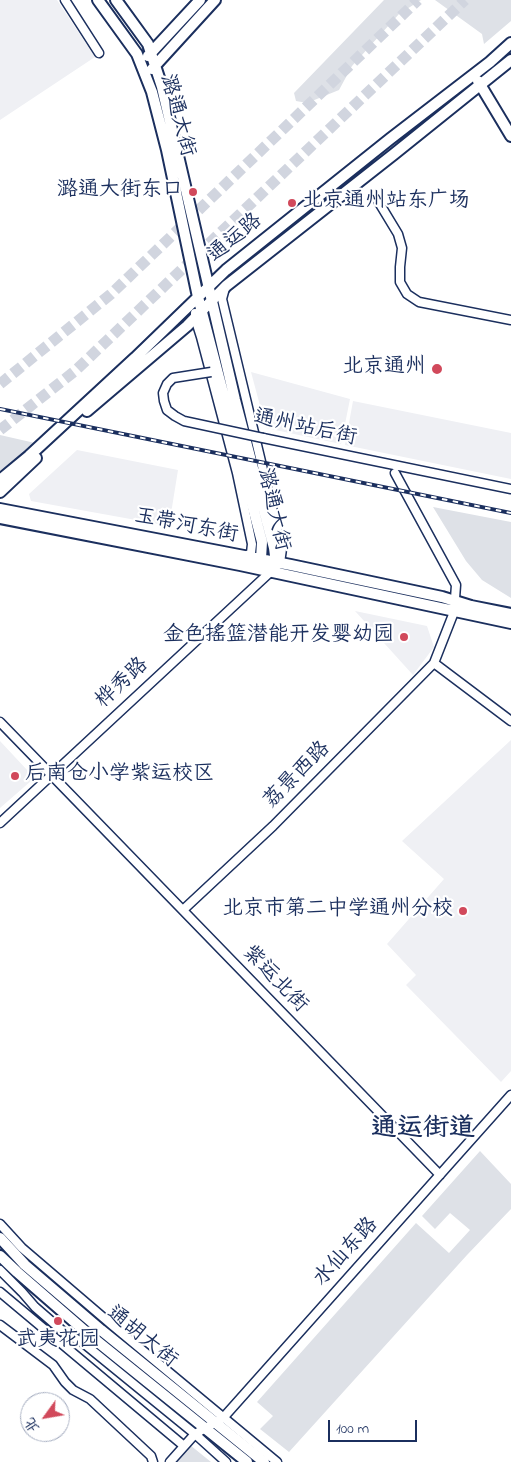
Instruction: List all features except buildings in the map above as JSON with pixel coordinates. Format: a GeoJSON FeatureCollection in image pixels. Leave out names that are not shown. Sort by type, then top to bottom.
{"type":"FeatureCollection","features":[{"type":"Feature","properties":{"kind":"main road","name":"潞通大街"},"geometry":{"type":"LineString","coordinates":[[98,0],[137,54],[152,92],[167,150],[198,297],[198,314],[262,542],[261,559]]}},
{"type":"Feature","properties":{"kind":"main road","name":"潞通大街"},"geometry":{"type":"LineString","coordinates":[[116,0],[148,44],[162,87],[216,324],[274,548],[276,566]]}},
{"type":"Feature","properties":{"kind":"main road"},"geometry":{"type":"LineString","coordinates":[[141,63],[200,0]]}},
{"type":"Feature","properties":{"kind":"main road"},"geometry":{"type":"LineString","coordinates":[[146,75],[215,0]]}},
{"type":"Feature","properties":{"kind":"main road","name":"通运路"},"geometry":{"type":"LineString","coordinates":[[0,480],[135,358],[226,270],[511,43]]}},
{"type":"Feature","properties":{"kind":"main road","name":"通运路"},"geometry":{"type":"LineString","coordinates":[[0,492],[94,405],[198,314],[226,286],[511,60]]}},
{"type":"Feature","properties":{"kind":"main road"},"geometry":{"type":"LineString","coordinates":[[477,71],[511,136]]}},
{"type":"Feature","properties":{"kind":"main road"},"geometry":{"type":"LineString","coordinates":[[483,83],[511,125]]}},
{"type":"Feature","properties":{"kind":"main road","name":"玉带河东街"},"geometry":{"type":"LineString","coordinates":[[0,509],[261,559],[276,566]]}},
{"type":"Feature","properties":{"kind":"main road","name":"玉带河东街"},"geometry":{"type":"LineString","coordinates":[[0,518],[276,566],[442,598],[454,607],[511,623]]}},
{"type":"Feature","properties":{"kind":"main road","name":"玉带河东街"},"geometry":{"type":"LineString","coordinates":[[454,607],[511,614]]}},
{"type":"Feature","properties":{"kind":"main road","name":"通胡大街"},"geometry":{"type":"LineString","coordinates":[[0,1238],[25,1265],[101,1330],[219,1420],[264,1462]]}},
{"type":"Feature","properties":{"kind":"main road","name":"通胡大街"},"geometry":{"type":"LineString","coordinates":[[2,1263],[247,1462]]}},
{"type":"Feature","properties":{"kind":"street"},"geometry":{"type":"LineString","coordinates":[[65,0],[99,53]]}},
{"type":"Feature","properties":{"kind":"street"},"geometry":{"type":"LineString","coordinates":[[375,196],[398,234],[402,248],[400,282],[407,294],[419,302],[511,320]]}},
{"type":"Feature","properties":{"kind":"street"},"geometry":{"type":"LineString","coordinates":[[226,286],[222,293],[222,300],[282,550],[276,566]]}},
{"type":"Feature","properties":{"kind":"street"},"geometry":{"type":"LineString","coordinates":[[198,314],[252,544],[251,553],[244,557]]}},
{"type":"Feature","properties":{"kind":"street","name":"通州站后街"},"geometry":{"type":"LineString","coordinates":[[211,372],[173,378],[167,384],[164,393],[167,410],[184,421],[511,489]]}},
{"type":"Feature","properties":{"kind":"street"},"geometry":{"type":"LineString","coordinates":[[394,473],[456,585],[454,607]]}},
{"type":"Feature","properties":{"kind":"street","name":"桦秀路"},"geometry":{"type":"LineString","coordinates":[[0,823],[276,566]]}},
{"type":"Feature","properties":{"kind":"street","name":"荔景西路"},"geometry":{"type":"LineString","coordinates":[[183,910],[273,826],[434,663],[454,607]]}},
{"type":"Feature","properties":{"kind":"street"},"geometry":{"type":"LineString","coordinates":[[434,663],[511,721]]}},
{"type":"Feature","properties":{"kind":"street","name":"紫运北街"},"geometry":{"type":"LineString","coordinates":[[0,722],[440,1175]]}},
{"type":"Feature","properties":{"kind":"street","name":"水仙东路"},"geometry":{"type":"LineString","coordinates":[[170,1462],[195,1434],[219,1420],[511,1095]]}},
{"type":"Feature","properties":{"kind":"street"},"geometry":{"type":"LineString","coordinates":[[0,1224],[22,1248],[219,1420],[277,1462]]}},
{"type":"Feature","properties":{"kind":"street"},"geometry":{"type":"LineString","coordinates":[[2,1263],[34,1307],[60,1329],[82,1342],[195,1434],[226,1462]]}},
{"type":"Feature","properties":{"kind":"street"},"geometry":{"type":"LineString","coordinates":[[0,1292],[184,1446]]}},
{"type":"Feature","properties":{"kind":"street"},"geometry":{"type":"LineString","coordinates":[[0,1326],[53,1365],[68,1386],[90,1399],[151,1456],[153,1462]]}},
{"type":"Feature","properties":{"kind":"shaded area"},"geometry":{"type":"Polygon","coordinates":[[[0,0],[57,0],[95,57],[0,120],[0,0]]]}},
{"type":"Feature","properties":{"kind":"shaded area"},"geometry":{"type":"Polygon","coordinates":[[[384,0],[421,0],[399,14],[352,66],[339,90],[307,103],[296,101],[294,93],[384,0]]]}},
{"type":"Feature","properties":{"kind":"shaded area"},"geometry":{"type":"Polygon","coordinates":[[[435,0],[511,0],[511,21],[484,44],[482,34],[435,0]]]}},
{"type":"Feature","properties":{"kind":"shaded area"},"geometry":{"type":"Polygon","coordinates":[[[251,372],[350,399],[341,444],[266,428],[251,372]]]}},
{"type":"Feature","properties":{"kind":"shaded area"},"geometry":{"type":"Polygon","coordinates":[[[353,401],[511,433],[511,479],[345,445],[353,401]]]}},
{"type":"Feature","properties":{"kind":"shaded area"},"geometry":{"type":"Polygon","coordinates":[[[0,435],[35,443],[0,471],[0,435]]]}},
{"type":"Feature","properties":{"kind":"shaded area"},"geometry":{"type":"Polygon","coordinates":[[[77,450],[178,470],[169,526],[31,501],[29,494],[77,450]]]}},
{"type":"Feature","properties":{"kind":"shaded area"},"geometry":{"type":"Polygon","coordinates":[[[433,507],[511,522],[511,598],[482,580],[466,561],[433,507]]]}},
{"type":"Feature","properties":{"kind":"shaded area","name":"金色摇篮潜能开发婴幼园"},"geometry":{"type":"Polygon","coordinates":[[[355,611],[427,626],[434,647],[413,675],[355,611]]]}},
{"type":"Feature","properties":{"kind":"shaded area","name":"北京市第二中学通州分校"},"geometry":{"type":"Polygon","coordinates":[[[511,740],[511,1071],[501,1082],[406,985],[416,975],[387,944],[444,879],[402,841],[511,740]]]}},
{"type":"Feature","properties":{"kind":"shaded area","name":"后南仓小学紫运校区"},"geometry":{"type":"Polygon","coordinates":[[[0,741],[28,771],[31,781],[0,808],[0,741]]]}},
{"type":"Feature","properties":{"kind":"shaded area"},"geometry":{"type":"Polygon","coordinates":[[[480,1151],[511,1184],[511,1209],[289,1452],[260,1429],[273,1416],[257,1402],[416,1223],[449,1253],[470,1230],[450,1213],[435,1229],[422,1216],[480,1151]]]}},
{"type":"Feature","properties":{"kind":"shaded area"},"geometry":{"type":"Polygon","coordinates":[[[190,1445],[211,1462],[175,1462],[190,1445]]]}},
{"type":"Feature","properties":{"kind":"tunnel"},"geometry":{"type":"LineString","coordinates":[[0,384],[111,294],[418,0]]}},
{"type":"Feature","properties":{"kind":"tunnel"},"geometry":{"type":"LineString","coordinates":[[0,430],[75,371],[465,0]]}},
{"type":"Feature","properties":{"kind":"railway"},"geometry":{"type":"LineString","coordinates":[[0,409],[511,513]]}},
{"type":"Feature","properties":{"kind":"place","name":"潞通大街东口"},"geometry":{"type":"Point","coordinates":[193,192]}},
{"type":"Feature","properties":{"kind":"place","name":"北京通州站东广场"},"geometry":{"type":"Point","coordinates":[292,203]}},
{"type":"Feature","properties":{"kind":"place","name":"北京通州"},"geometry":{"type":"Point","coordinates":[437,369]}},
{"type":"Feature","properties":{"kind":"place","name":"金色摇篮潜能开发婴幼园"},"geometry":{"type":"Point","coordinates":[404,637]}},
{"type":"Feature","properties":{"kind":"place","name":"后南仓小学紫运校区"},"geometry":{"type":"Point","coordinates":[15,776]}},
{"type":"Feature","properties":{"kind":"place","name":"北京市第二中学通州分校"},"geometry":{"type":"Point","coordinates":[463,911]}},
{"type":"Feature","properties":{"kind":"place","name":"武夷花园"},"geometry":{"type":"Point","coordinates":[58,1321]}},
{"type":"Feature","properties":{"kind":"district","name":"通运街道"},"geometry":{"type":"Point","coordinates":[423,1131]}}]}
